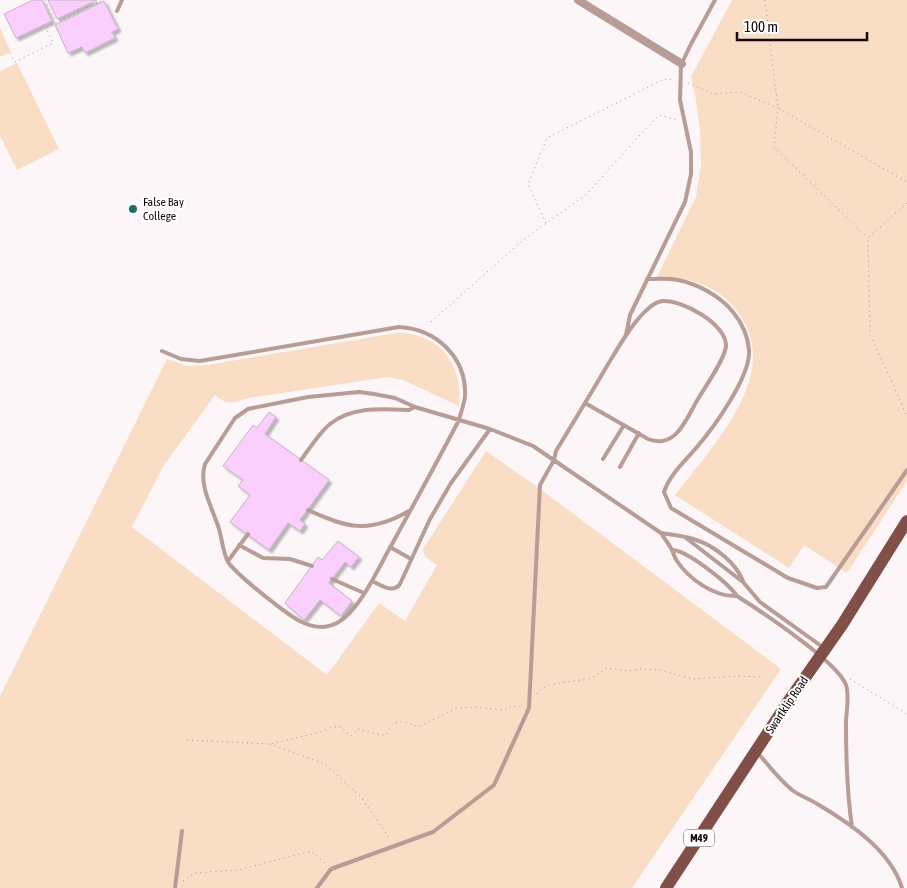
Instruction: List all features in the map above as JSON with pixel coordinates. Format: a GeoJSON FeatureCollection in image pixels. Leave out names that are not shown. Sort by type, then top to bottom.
{"type":"FeatureCollection","features":[{"type":"Feature","properties":{"kind":"main road","name":"Swartklip Road"},"geometry":{"type":"LineString","coordinates":[[666,888],[823,652],[907,521]]}},
{"type":"Feature","properties":{"kind":"street"},"geometry":{"type":"LineString","coordinates":[[578,0],[682,64]]}},
{"type":"Feature","properties":{"kind":"lane"},"geometry":{"type":"LineString","coordinates":[[117,11],[122,0]]}},
{"type":"Feature","properties":{"kind":"lane"},"geometry":{"type":"LineString","coordinates":[[626,335],[630,315],[685,202],[691,174],[691,152],[680,100],[682,64],[715,0]]}},
{"type":"Feature","properties":{"kind":"lane"},"geometry":{"type":"LineString","coordinates":[[647,279],[678,280],[712,293],[729,306],[736,315],[744,329],[749,352],[743,377],[719,418],[698,447],[668,480],[664,492],[672,508],[788,578],[817,588],[826,587],[907,470]]}},
{"type":"Feature","properties":{"kind":"lane"},"geometry":{"type":"LineString","coordinates":[[317,888],[331,869],[433,832],[494,785],[529,708],[540,485],[554,460],[556,451],[626,335],[650,306],[662,301],[681,305],[714,324],[726,339],[725,351],[721,360],[674,436],[669,440],[657,443],[586,402]]}},
{"type":"Feature","properties":{"kind":"lane"},"geometry":{"type":"LineString","coordinates":[[162,351],[181,359],[200,361],[391,328],[414,329],[427,334],[449,350],[458,363],[463,378],[465,394],[459,420],[372,581],[351,612],[338,622],[328,627],[306,624],[297,620],[239,574],[228,561],[206,493],[203,471],[205,464],[240,414],[248,408],[308,397],[359,392],[395,398],[415,407],[459,420],[490,429],[522,441],[554,460],[661,533],[678,563],[694,579],[713,591],[727,596],[737,596]]}},
{"type":"Feature","properties":{"kind":"lane"},"geometry":{"type":"LineString","coordinates":[[301,460],[320,434],[339,418],[356,411],[409,410],[415,407]]}},
{"type":"Feature","properties":{"kind":"lane"},"geometry":{"type":"LineString","coordinates":[[604,460],[624,425]]}},
{"type":"Feature","properties":{"kind":"lane"},"geometry":{"type":"LineString","coordinates":[[372,581],[392,589],[398,588],[430,519],[450,483],[490,429]]}},
{"type":"Feature","properties":{"kind":"lane"},"geometry":{"type":"LineString","coordinates":[[620,467],[639,433]]}},
{"type":"Feature","properties":{"kind":"lane"},"geometry":{"type":"LineString","coordinates":[[308,510],[339,524],[361,526],[385,523],[411,510]]}},
{"type":"Feature","properties":{"kind":"lane"},"geometry":{"type":"LineString","coordinates":[[661,533],[700,541],[725,558],[737,569],[743,582]]}},
{"type":"Feature","properties":{"kind":"lane"},"geometry":{"type":"LineString","coordinates":[[228,561],[248,534]]}},
{"type":"Feature","properties":{"kind":"lane"},"geometry":{"type":"LineString","coordinates":[[686,538],[743,582],[760,602],[823,652],[844,679],[847,686],[849,808],[852,827]]}},
{"type":"Feature","properties":{"kind":"lane"},"geometry":{"type":"LineString","coordinates":[[239,545],[263,558],[290,559],[312,566]]}},
{"type":"Feature","properties":{"kind":"lane"},"geometry":{"type":"LineString","coordinates":[[390,547],[411,559]]}},
{"type":"Feature","properties":{"kind":"lane"},"geometry":{"type":"LineString","coordinates":[[672,550],[680,551],[713,573],[729,586],[737,596],[823,652]]}},
{"type":"Feature","properties":{"kind":"lane"},"geometry":{"type":"LineString","coordinates":[[332,579],[364,593]]}},
{"type":"Feature","properties":{"kind":"lane"},"geometry":{"type":"LineString","coordinates":[[756,751],[791,789],[819,805],[868,840],[891,865],[902,888]]}},
{"type":"Feature","properties":{"kind":"lane"},"geometry":{"type":"LineString","coordinates":[[175,887],[182,831]]}},
{"type":"Feature","properties":{"kind":"path"},"geometry":{"type":"LineString","coordinates":[[45,0],[56,23]]}},
{"type":"Feature","properties":{"kind":"path"},"geometry":{"type":"LineString","coordinates":[[10,53],[15,62],[53,44],[46,28],[103,0]]}},
{"type":"Feature","properties":{"kind":"path"},"geometry":{"type":"LineString","coordinates":[[765,0],[778,108],[907,182]]}},
{"type":"Feature","properties":{"kind":"path"},"geometry":{"type":"LineString","coordinates":[[431,322],[523,240],[587,194],[636,138],[659,116],[684,121]]}},
{"type":"Feature","properties":{"kind":"path"},"geometry":{"type":"LineString","coordinates":[[907,203],[868,238],[870,334],[907,416]]}},
{"type":"Feature","properties":{"kind":"path"},"geometry":{"type":"LineString","coordinates":[[187,740],[270,744],[321,732],[332,727],[341,727],[351,736],[358,729],[382,735],[386,734],[391,724],[396,722],[413,724],[418,727],[456,708],[473,707],[504,710],[512,706],[529,708],[539,691],[556,683],[575,682],[594,676],[607,668],[629,671],[640,669],[660,670],[693,679],[739,676],[761,677]]}},
{"type":"Feature","properties":{"kind":"path"},"geometry":{"type":"LineString","coordinates":[[836,670],[907,714]]}},
{"type":"Feature","properties":{"kind":"path"},"geometry":{"type":"LineString","coordinates":[[270,744],[325,764],[361,797],[395,846]]}},
{"type":"Feature","properties":{"kind":"path"},"geometry":{"type":"LineString","coordinates":[[175,887],[195,873],[238,870],[311,851],[331,869]]}},
{"type":"Feature","properties":{"kind":"shaded area"},"geometry":{"type":"Polygon","coordinates":[[[732,0],[907,0],[907,481],[847,573],[804,545],[789,568],[675,495],[708,454],[725,430],[739,405],[749,380],[753,355],[748,330],[733,306],[725,298],[698,283],[678,278],[657,277],[696,197],[701,164],[700,129],[691,77],[732,0]]]}},
{"type":"Feature","properties":{"kind":"shaded area"},"geometry":{"type":"Polygon","coordinates":[[[0,28],[11,52],[0,57],[0,28]]]}},
{"type":"Feature","properties":{"kind":"shaded area"},"geometry":{"type":"Polygon","coordinates":[[[17,63],[59,149],[17,170],[0,136],[0,71],[17,63]]]}},
{"type":"Feature","properties":{"kind":"shaded area"},"geometry":{"type":"Polygon","coordinates":[[[396,333],[411,334],[425,338],[446,354],[453,365],[457,377],[459,406],[403,380],[388,377],[249,398],[235,402],[224,401],[215,395],[164,465],[132,527],[327,675],[379,603],[405,621],[437,565],[425,557],[423,549],[486,451],[536,486],[781,669],[632,888],[0,888],[0,696],[167,359],[188,366],[207,365],[396,333]]]}},
{"type":"Feature","properties":{"kind":"building"},"geometry":{"type":"Polygon","coordinates":[[[33,0],[42,0],[52,21],[16,38],[4,14],[33,0]]]}},
{"type":"Feature","properties":{"kind":"building"},"geometry":{"type":"Polygon","coordinates":[[[48,0],[97,0],[57,19],[48,0]]]}},
{"type":"Feature","properties":{"kind":"building"},"geometry":{"type":"Polygon","coordinates":[[[104,1],[118,29],[112,32],[115,38],[85,53],[82,47],[68,53],[55,25],[104,1]]]}},
{"type":"Feature","properties":{"kind":"building"},"geometry":{"type":"Polygon","coordinates":[[[269,412],[276,417],[265,434],[329,480],[300,520],[305,524],[300,531],[288,523],[269,550],[230,522],[250,495],[238,486],[243,480],[223,466],[253,425],[257,428],[269,412]]]}},
{"type":"Feature","properties":{"kind":"building"},"geometry":{"type":"Polygon","coordinates":[[[338,541],[359,557],[351,567],[345,562],[329,583],[352,601],[341,616],[320,600],[304,620],[285,603],[318,557],[322,560],[338,541]]]}},
{"type":"Feature","properties":{"kind":"place","name":"False Bay College"},"geometry":{"type":"Point","coordinates":[133,209]}}]}
